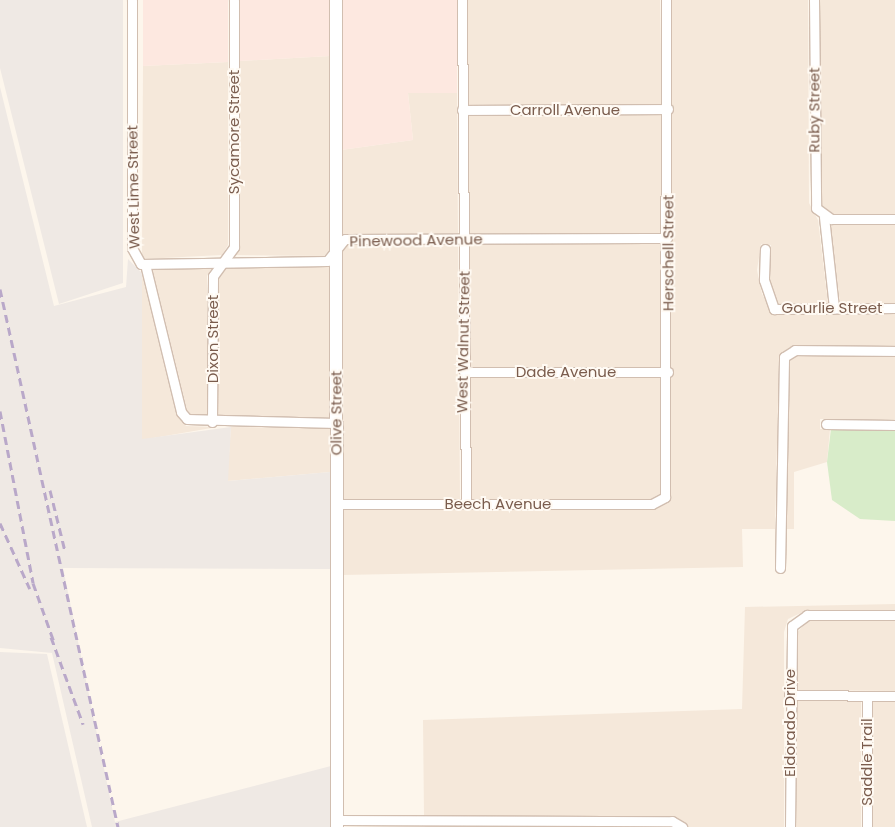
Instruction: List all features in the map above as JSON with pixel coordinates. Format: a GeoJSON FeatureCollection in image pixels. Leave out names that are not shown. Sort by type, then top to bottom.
{"type":"FeatureCollection","features":[{"type":"Feature","properties":{"kind":"main road","name":"Olive Street"},"geometry":{"type":"LineString","coordinates":[[336,0],[337,824]]}},
{"type":"Feature","properties":{"kind":"street","name":"West Lime Street"},"geometry":{"type":"LineString","coordinates":[[132,0],[132,248],[135,260],[145,264],[181,412],[187,419],[212,422]]}},
{"type":"Feature","properties":{"kind":"street","name":"Sycamore Street"},"geometry":{"type":"LineString","coordinates":[[225,260],[234,247],[234,0]]}},
{"type":"Feature","properties":{"kind":"street","name":"West Walnut Street"},"geometry":{"type":"LineString","coordinates":[[462,0],[466,504]]}},
{"type":"Feature","properties":{"kind":"street","name":"Herschell Street"},"geometry":{"type":"LineString","coordinates":[[659,502],[668,489],[668,109],[666,0]]}},
{"type":"Feature","properties":{"kind":"street","name":"Ruby Street"},"geometry":{"type":"LineString","coordinates":[[814,0],[815,204],[824,217],[834,308]]}},
{"type":"Feature","properties":{"kind":"street","name":"Carroll Avenue"},"geometry":{"type":"LineString","coordinates":[[462,110],[668,109]]}},
{"type":"Feature","properties":{"kind":"street"},"geometry":{"type":"LineString","coordinates":[[824,217],[895,219]]}},
{"type":"Feature","properties":{"kind":"street","name":"Pinewood Avenue"},"geometry":{"type":"LineString","coordinates":[[145,264],[225,260],[327,261],[345,239],[668,238]]}},
{"type":"Feature","properties":{"kind":"street","name":"Gourlie Street"},"geometry":{"type":"LineString","coordinates":[[765,249],[764,280],[774,309],[895,308]]}},
{"type":"Feature","properties":{"kind":"street","name":"Dixon Street"},"geometry":{"type":"LineString","coordinates":[[212,422],[213,276],[225,260]]}},
{"type":"Feature","properties":{"kind":"street"},"geometry":{"type":"LineString","coordinates":[[780,568],[784,357],[795,350],[895,351]]}},
{"type":"Feature","properties":{"kind":"street","name":"Dade Avenue"},"geometry":{"type":"LineString","coordinates":[[464,372],[668,372]]}},
{"type":"Feature","properties":{"kind":"street"},"geometry":{"type":"LineString","coordinates":[[212,422],[336,423]]}},
{"type":"Feature","properties":{"kind":"street"},"geometry":{"type":"LineString","coordinates":[[826,424],[895,425]]}},
{"type":"Feature","properties":{"kind":"street","name":"Beech Avenue"},"geometry":{"type":"LineString","coordinates":[[336,504],[659,502]]}},
{"type":"Feature","properties":{"kind":"street","name":"Eldorado Drive"},"geometry":{"type":"LineString","coordinates":[[790,827],[790,633],[796,620],[807,615],[895,615]]}},
{"type":"Feature","properties":{"kind":"street"},"geometry":{"type":"LineString","coordinates":[[789,695],[895,696]]}},
{"type":"Feature","properties":{"kind":"street","name":"Saddle Trail"},"geometry":{"type":"LineString","coordinates":[[867,696],[867,827]]}},
{"type":"Feature","properties":{"kind":"street"},"geometry":{"type":"LineString","coordinates":[[337,824],[672,821],[682,827]]}},
{"type":"Feature","properties":{"kind":"shaded area"},"geometry":{"type":"Polygon","coordinates":[[[0,0],[123,0],[123,283],[59,304],[0,68],[0,0]]]}},
{"type":"Feature","properties":{"kind":"shaded area"},"geometry":{"type":"Polygon","coordinates":[[[143,0],[228,0],[228,62],[143,66],[143,0]]]}},
{"type":"Feature","properties":{"kind":"shaded area"},"geometry":{"type":"Polygon","coordinates":[[[240,0],[331,0],[330,56],[240,61],[240,0]]]}},
{"type":"Feature","properties":{"kind":"shaded area"},"geometry":{"type":"Polygon","coordinates":[[[342,0],[457,0],[457,93],[408,93],[413,140],[341,150],[342,0]]]}},
{"type":"Feature","properties":{"kind":"shaded area"},"geometry":{"type":"Polygon","coordinates":[[[468,0],[660,0],[662,104],[468,105],[468,0]]]}},
{"type":"Feature","properties":{"kind":"shaded area"},"geometry":{"type":"Polygon","coordinates":[[[672,0],[808,0],[809,203],[818,220],[828,303],[778,304],[770,279],[771,245],[761,244],[757,270],[762,294],[774,314],[895,313],[895,346],[795,345],[779,355],[775,529],[742,529],[743,567],[342,575],[342,510],[652,509],[670,498],[672,0]]]}},
{"type":"Feature","properties":{"kind":"shaded area"},"geometry":{"type":"Polygon","coordinates":[[[819,0],[895,0],[895,214],[831,214],[821,206],[819,0]]]}},
{"type":"Feature","properties":{"kind":"shaded area"},"geometry":{"type":"Polygon","coordinates":[[[330,56],[331,248],[324,256],[235,255],[240,247],[240,61],[330,56]]]}},
{"type":"Feature","properties":{"kind":"shaded area"},"geometry":{"type":"Polygon","coordinates":[[[228,62],[228,245],[222,255],[142,259],[143,66],[228,62]]]}},
{"type":"Feature","properties":{"kind":"shaded area"},"geometry":{"type":"Polygon","coordinates":[[[0,87],[54,306],[126,287],[128,259],[142,273],[142,439],[231,427],[228,481],[330,472],[331,569],[63,568],[115,822],[331,766],[332,827],[92,827],[52,653],[0,648],[0,87]]]}},
{"type":"Feature","properties":{"kind":"shaded area"},"geometry":{"type":"Polygon","coordinates":[[[408,93],[457,93],[458,233],[342,236],[341,150],[413,140],[408,93]]]}},
{"type":"Feature","properties":{"kind":"shaded area"},"geometry":{"type":"Polygon","coordinates":[[[662,114],[662,233],[469,233],[468,115],[662,114]]]}},
{"type":"Feature","properties":{"kind":"shaded area"},"geometry":{"type":"Polygon","coordinates":[[[830,224],[895,224],[895,303],[840,303],[830,224]]]}},
{"type":"Feature","properties":{"kind":"shaded area"},"geometry":{"type":"Polygon","coordinates":[[[458,243],[460,499],[342,500],[342,251],[348,244],[458,243]]]}},
{"type":"Feature","properties":{"kind":"shaded area"},"geometry":{"type":"Polygon","coordinates":[[[469,243],[662,243],[662,367],[470,367],[469,243]]]}},
{"type":"Feature","properties":{"kind":"shaded area"},"geometry":{"type":"Polygon","coordinates":[[[331,264],[331,418],[218,417],[218,277],[228,265],[331,264]]]}},
{"type":"Feature","properties":{"kind":"shaded area"},"geometry":{"type":"Polygon","coordinates":[[[214,265],[207,276],[207,417],[191,415],[187,410],[152,268],[214,265]]]}},
{"type":"Feature","properties":{"kind":"shaded area"},"geometry":{"type":"Polygon","coordinates":[[[142,273],[176,413],[186,426],[217,427],[142,440],[142,273]]]}},
{"type":"Feature","properties":{"kind":"shaded area"},"geometry":{"type":"Polygon","coordinates":[[[796,355],[895,356],[895,420],[820,419],[820,429],[830,429],[827,462],[794,472],[794,529],[786,529],[788,363],[796,355]]]}},
{"type":"Feature","properties":{"kind":"shaded area"},"geometry":{"type":"Polygon","coordinates":[[[469,377],[662,377],[660,494],[651,499],[471,499],[469,377]]]}},
{"type":"Feature","properties":{"kind":"shaded area"},"geometry":{"type":"Polygon","coordinates":[[[231,427],[331,428],[330,472],[227,481],[231,427]]]}},
{"type":"Feature","properties":{"kind":"shaded area"},"geometry":{"type":"Polygon","coordinates":[[[895,604],[895,610],[805,611],[788,619],[784,632],[784,827],[688,827],[672,816],[424,816],[423,720],[742,709],[745,607],[895,604]]]}},
{"type":"Feature","properties":{"kind":"shaded area"},"geometry":{"type":"Polygon","coordinates":[[[808,620],[895,620],[895,691],[795,690],[796,634],[808,620]]]}},
{"type":"Feature","properties":{"kind":"shaded area"},"geometry":{"type":"Polygon","coordinates":[[[0,652],[47,654],[87,827],[0,827],[0,652]]]}},
{"type":"Feature","properties":{"kind":"shaded area"},"geometry":{"type":"Polygon","coordinates":[[[795,700],[861,701],[861,827],[795,827],[795,700]]]}},
{"type":"Feature","properties":{"kind":"shaded area"},"geometry":{"type":"Polygon","coordinates":[[[873,701],[895,701],[895,827],[873,827],[873,701]]]}},
{"type":"Feature","properties":{"kind":"shaded area"},"geometry":{"type":"Polygon","coordinates":[[[671,826],[675,827],[425,827],[671,826]]]}},
{"type":"Feature","properties":{"kind":"green space"},"geometry":{"type":"Polygon","coordinates":[[[831,429],[895,430],[895,521],[860,519],[832,500],[827,462],[831,429]]]}},
{"type":"Feature","properties":{"kind":"railway"},"geometry":{"type":"LineString","coordinates":[[0,289],[118,827]]}},
{"type":"Feature","properties":{"kind":"railway"},"geometry":{"type":"LineString","coordinates":[[0,411],[33,583],[54,642]]}},
{"type":"Feature","properties":{"kind":"railway"},"geometry":{"type":"LineString","coordinates":[[50,490],[65,551]]}},
{"type":"Feature","properties":{"kind":"railway"},"geometry":{"type":"LineString","coordinates":[[0,523],[30,589]]}},
{"type":"Feature","properties":{"kind":"railway"},"geometry":{"type":"LineString","coordinates":[[51,637],[83,724]]}}]}
